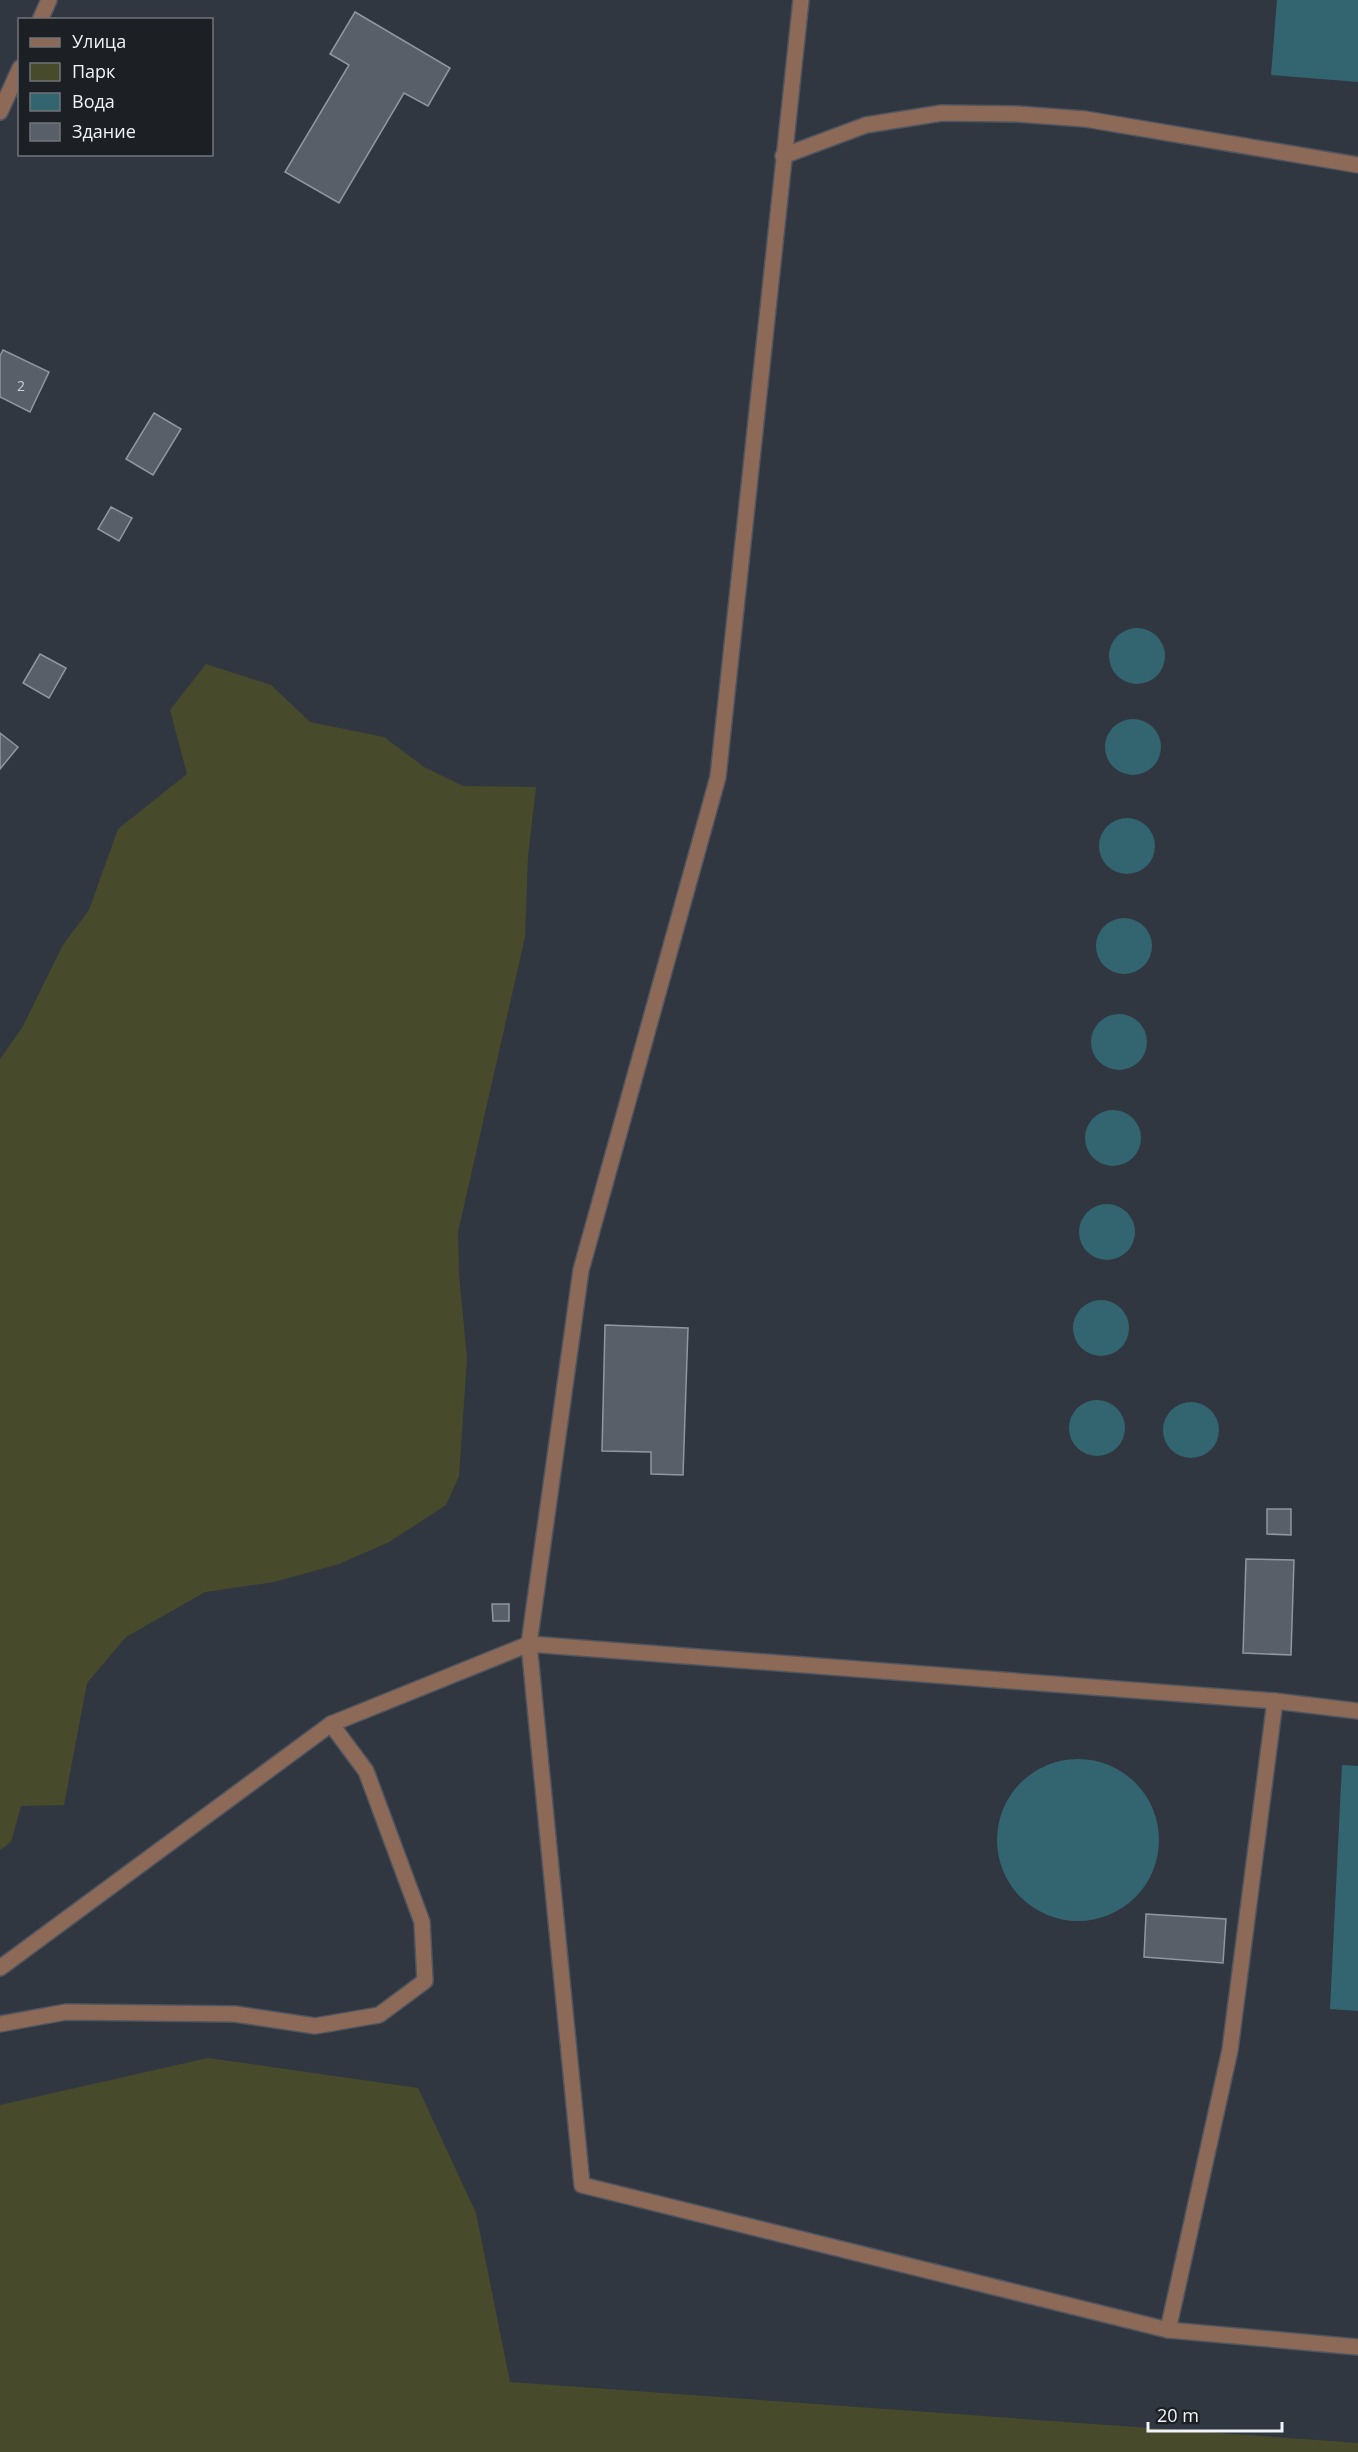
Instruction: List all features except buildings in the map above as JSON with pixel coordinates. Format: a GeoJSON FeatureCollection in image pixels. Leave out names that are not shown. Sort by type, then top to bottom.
{"type":"FeatureCollection","features":[{"type":"Feature","properties":{"kind":"street"},"geometry":{"type":"LineString","coordinates":[[41,18],[49,0]]}},
{"type":"Feature","properties":{"kind":"street"},"geometry":{"type":"LineString","coordinates":[[801,0],[718,777],[581,1270],[529,1644],[582,2185],[1168,2330],[1358,2347]]}},
{"type":"Feature","properties":{"kind":"street"},"geometry":{"type":"LineString","coordinates":[[0,112],[18,72]]}},
{"type":"Feature","properties":{"kind":"street"},"geometry":{"type":"LineString","coordinates":[[783,156],[866,125],[942,113],[1017,114],[1085,119],[1358,165]]}},
{"type":"Feature","properties":{"kind":"street"},"geometry":{"type":"LineString","coordinates":[[0,1968],[331,1724],[529,1644],[1275,1701],[1358,1711]]}},
{"type":"Feature","properties":{"kind":"street"},"geometry":{"type":"LineString","coordinates":[[1168,2330],[1230,2050],[1275,1701]]}},
{"type":"Feature","properties":{"kind":"street"},"geometry":{"type":"LineString","coordinates":[[0,2024],[66,2012],[236,2014],[315,2026],[379,2015],[425,1981],[422,1922],[366,1771],[331,1724]]}},
{"type":"Feature","properties":{"kind":"green space"},"geometry":{"type":"Polygon","coordinates":[[[206,664],[271,685],[310,722],[384,737],[424,767],[463,786],[536,787],[528,856],[525,937],[458,1232],[459,1275],[467,1358],[459,1476],[446,1505],[389,1542],[339,1564],[274,1582],[205,1592],[126,1637],[87,1683],[64,1805],[21,1806],[11,1842],[0,1850],[0,1059],[22,1028],[63,945],[89,910],[118,829],[187,774],[170,710],[206,664]]]}},
{"type":"Feature","properties":{"kind":"green space"},"geometry":{"type":"Polygon","coordinates":[[[208,2058],[418,2088],[476,2213],[510,2382],[1358,2443],[1358,2452],[0,2452],[0,2105],[208,2058]]]}},
{"type":"Feature","properties":{"kind":"water"},"geometry":{"type":"Polygon","coordinates":[[[1277,0],[1358,0],[1358,82],[1271,75],[1277,0]]]}},
{"type":"Feature","properties":{"kind":"water"},"geometry":{"type":"Polygon","coordinates":[[[1132,628],[1142,628],[1157,636],[1163,645],[1165,656],[1163,667],[1157,676],[1142,684],[1132,684],[1121,679],[1114,672],[1109,661],[1109,651],[1114,640],[1121,633],[1132,628]]]}},
{"type":"Feature","properties":{"kind":"water"},"geometry":{"type":"Polygon","coordinates":[[[1128,719],[1138,719],[1153,727],[1159,736],[1161,747],[1159,758],[1153,767],[1138,775],[1128,775],[1117,770],[1110,763],[1105,752],[1105,742],[1110,731],[1117,724],[1128,719]]]}},
{"type":"Feature","properties":{"kind":"water"},"geometry":{"type":"Polygon","coordinates":[[[1122,818],[1132,818],[1147,826],[1153,835],[1155,846],[1153,857],[1147,866],[1132,874],[1122,874],[1111,869],[1104,862],[1099,851],[1099,841],[1104,830],[1111,823],[1122,818]]]}},
{"type":"Feature","properties":{"kind":"water"},"geometry":{"type":"Polygon","coordinates":[[[1119,918],[1129,918],[1144,926],[1150,935],[1152,946],[1150,957],[1144,966],[1129,974],[1119,974],[1108,969],[1101,962],[1096,951],[1096,941],[1101,930],[1108,923],[1119,918]]]}},
{"type":"Feature","properties":{"kind":"water"},"geometry":{"type":"Polygon","coordinates":[[[1113,1014],[1125,1014],[1139,1022],[1147,1036],[1145,1053],[1139,1062],[1125,1070],[1113,1070],[1096,1058],[1091,1048],[1091,1036],[1103,1019],[1113,1014]]]}},
{"type":"Feature","properties":{"kind":"water"},"geometry":{"type":"Polygon","coordinates":[[[1108,1110],[1118,1110],[1133,1118],[1139,1127],[1141,1138],[1139,1149],[1133,1158],[1118,1166],[1108,1166],[1097,1161],[1090,1154],[1085,1143],[1085,1133],[1090,1122],[1097,1115],[1108,1110]]]}},
{"type":"Feature","properties":{"kind":"water"},"geometry":{"type":"Polygon","coordinates":[[[1102,1204],[1112,1204],[1127,1212],[1133,1221],[1135,1232],[1133,1243],[1127,1252],[1112,1260],[1102,1260],[1091,1255],[1084,1248],[1079,1237],[1079,1227],[1084,1216],[1091,1209],[1102,1204]]]}},
{"type":"Feature","properties":{"kind":"water"},"geometry":{"type":"Polygon","coordinates":[[[1095,1300],[1107,1300],[1121,1308],[1129,1322],[1127,1339],[1121,1348],[1107,1356],[1095,1356],[1078,1344],[1073,1334],[1073,1322],[1085,1305],[1095,1300]]]}},
{"type":"Feature","properties":{"kind":"water"},"geometry":{"type":"Polygon","coordinates":[[[1091,1400],[1103,1400],[1117,1408],[1125,1422],[1123,1439],[1117,1448],[1103,1456],[1091,1456],[1074,1444],[1069,1434],[1069,1422],[1081,1405],[1091,1400]]]}},
{"type":"Feature","properties":{"kind":"water"},"geometry":{"type":"Polygon","coordinates":[[[1185,1402],[1197,1402],[1211,1410],[1219,1424],[1217,1441],[1211,1450],[1197,1458],[1185,1458],[1168,1446],[1163,1436],[1163,1424],[1175,1407],[1185,1402]]]}},
{"type":"Feature","properties":{"kind":"water"},"geometry":{"type":"Polygon","coordinates":[[[1078,1759],[1109,1766],[1123,1773],[1135,1783],[1145,1795],[1152,1809],[1159,1840],[1152,1871],[1145,1885],[1135,1897],[1123,1907],[1109,1914],[1078,1921],[1047,1914],[1033,1907],[1021,1897],[1011,1885],[1004,1871],[997,1840],[1004,1809],[1011,1795],[1021,1783],[1033,1773],[1047,1766],[1078,1759]]]}},
{"type":"Feature","properties":{"kind":"water"},"geometry":{"type":"Polygon","coordinates":[[[1342,1765],[1358,1766],[1358,2011],[1330,2009],[1342,1765]]]}}]}
